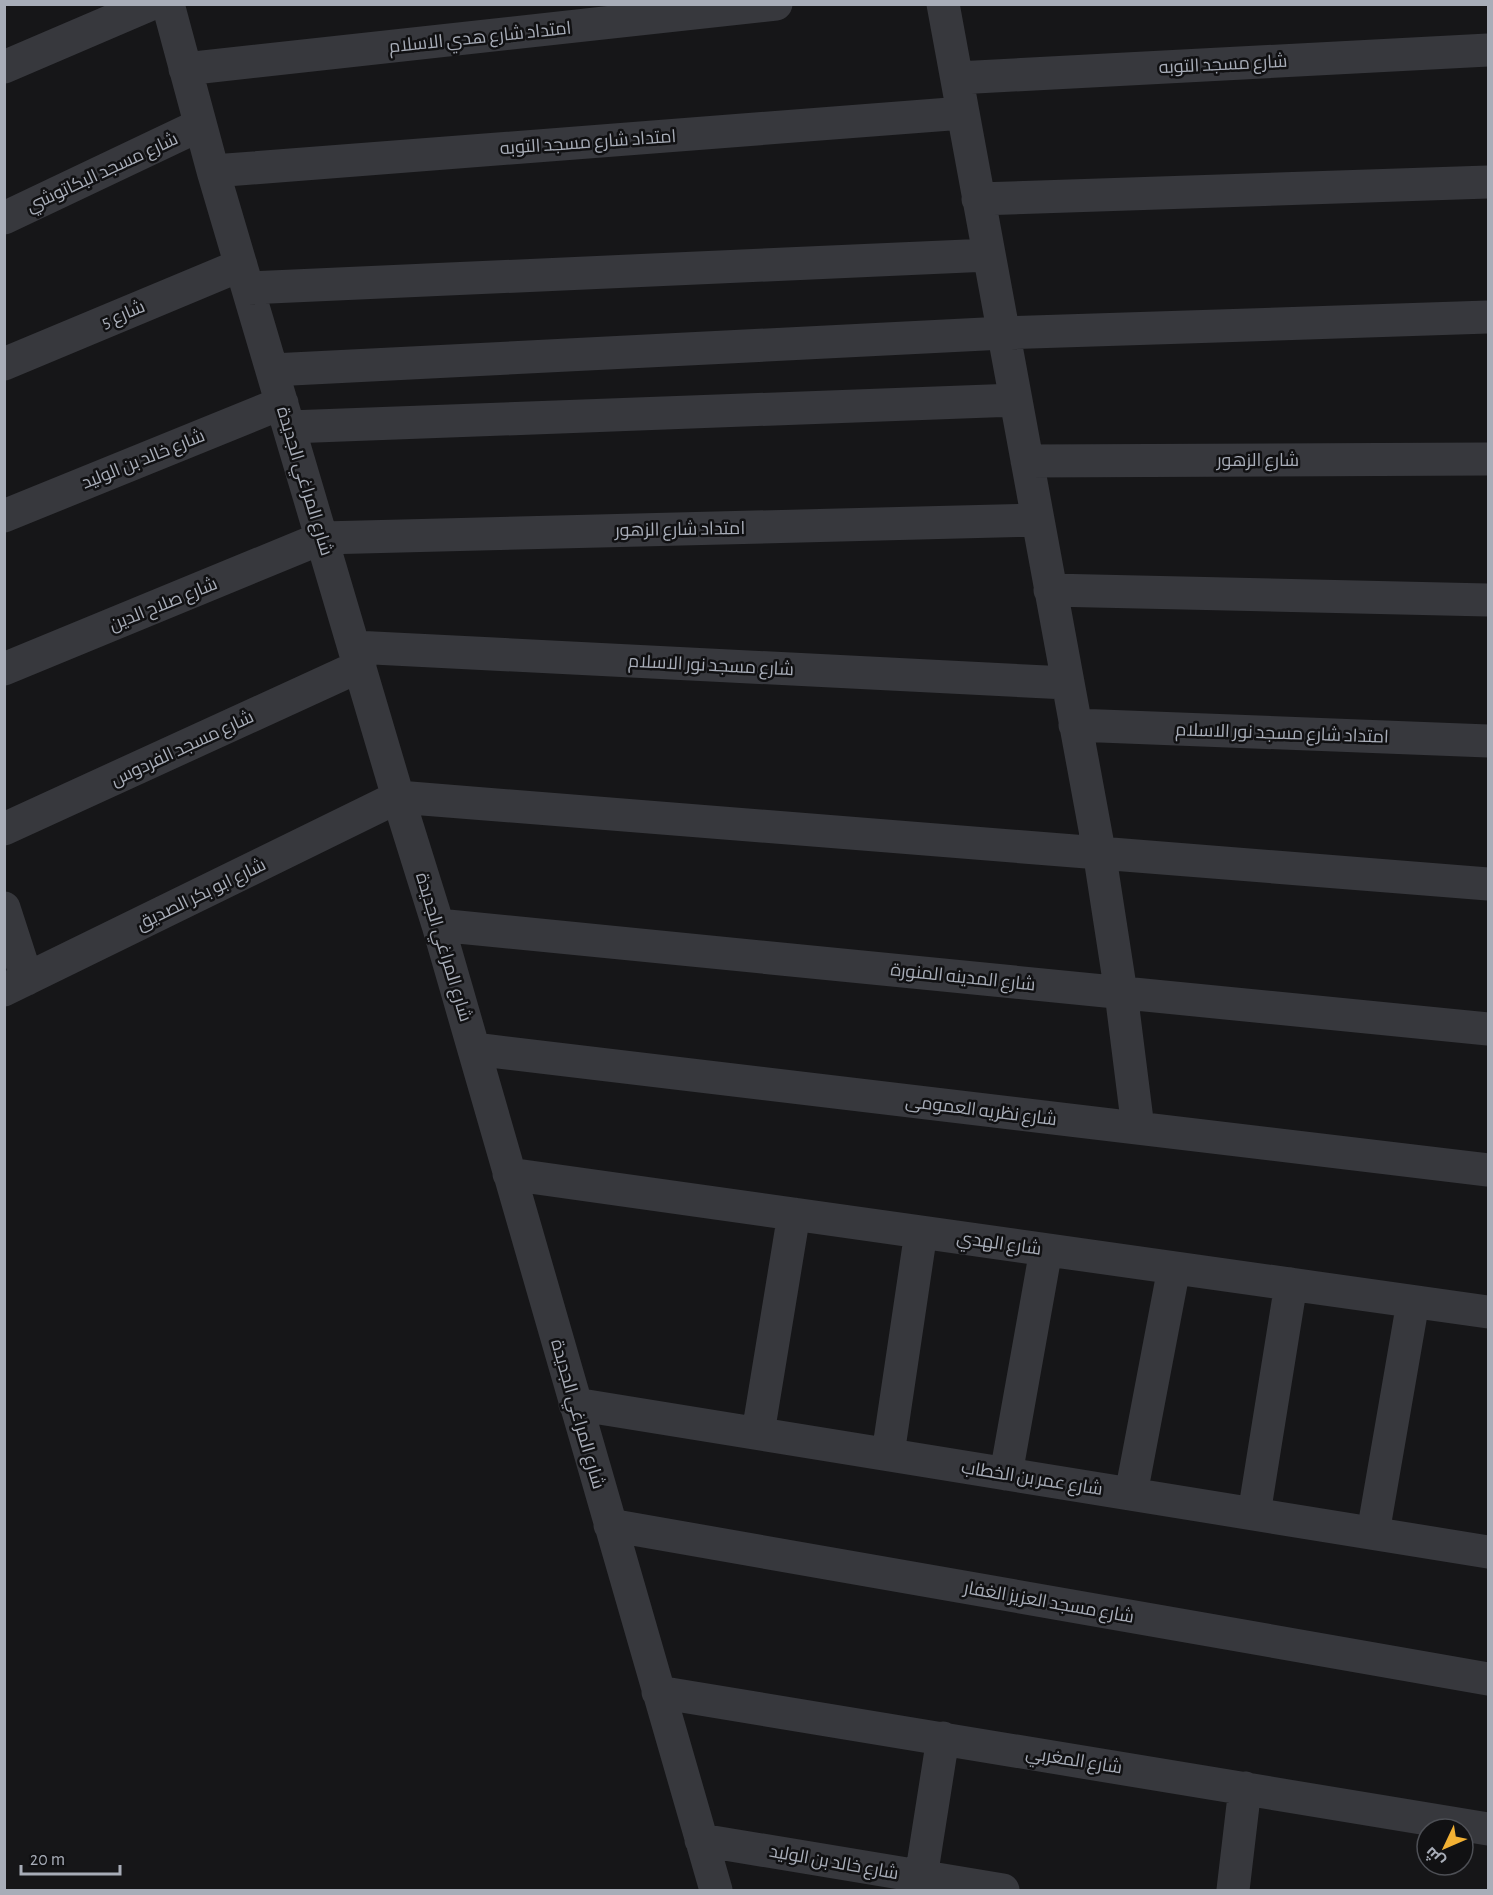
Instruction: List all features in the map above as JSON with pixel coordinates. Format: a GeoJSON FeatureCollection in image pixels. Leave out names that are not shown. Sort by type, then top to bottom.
{"type":"FeatureCollection","features":[{"type":"Feature","properties":{"kind":"street"},"geometry":{"type":"LineString","coordinates":[[4,67],[151,4]]}},
{"type":"Feature","properties":{"kind":"street","name":"شارع المراغي الجديدة"},"geometry":{"type":"LineString","coordinates":[[168,4],[213,171],[438,925],[716,1890]]}},
{"type":"Feature","properties":{"kind":"street","name":"امتداد شارع هدي الاسلام"},"geometry":{"type":"LineString","coordinates":[[185,69],[776,4]]}},
{"type":"Feature","properties":{"kind":"street"},"geometry":{"type":"LineString","coordinates":[[943,4],[1099,851],[1121,993],[1138,1128]]}},
{"type":"Feature","properties":{"kind":"street","name":"شارع مسجد التوبه"},"geometry":{"type":"LineString","coordinates":[[957,78],[1488,50]]}},
{"type":"Feature","properties":{"kind":"street","name":"امتداد شارع مسجد التوبه"},"geometry":{"type":"LineString","coordinates":[[213,171],[963,113]]}},
{"type":"Feature","properties":{"kind":"street","name":"شارع مسجد البكاتوشي"},"geometry":{"type":"LineString","coordinates":[[4,218],[200,126]]}},
{"type":"Feature","properties":{"kind":"street"},"geometry":{"type":"LineString","coordinates":[[978,199],[1488,182]]}},
{"type":"Feature","properties":{"kind":"street"},"geometry":{"type":"LineString","coordinates":[[245,277],[989,255]]}},
{"type":"Feature","properties":{"kind":"street","name":"شارع 5"},"geometry":{"type":"LineString","coordinates":[[4,364],[245,277]]}},
{"type":"Feature","properties":{"kind":"street"},"geometry":{"type":"LineString","coordinates":[[272,370],[1004,333],[1488,318]]}},
{"type":"Feature","properties":{"kind":"street"},"geometry":{"type":"LineString","coordinates":[[285,415],[1016,400]]}},
{"type":"Feature","properties":{"kind":"street","name":"شارع خالد بن الوليد"},"geometry":{"type":"LineString","coordinates":[[4,516],[285,415]]}},
{"type":"Feature","properties":{"kind":"street","name":"شارع الزهور"},"geometry":{"type":"LineString","coordinates":[[1027,461],[1488,459]]}},
{"type":"Feature","properties":{"kind":"street","name":"امتداد شارع الزهور"},"geometry":{"type":"LineString","coordinates":[[322,538],[1037,520]]}},
{"type":"Feature","properties":{"kind":"street","name":"شارع صلاح الدين"},"geometry":{"type":"LineString","coordinates":[[4,669],[322,538]]}},
{"type":"Feature","properties":{"kind":"street"},"geometry":{"type":"LineString","coordinates":[[1050,590],[1488,600]]}},
{"type":"Feature","properties":{"kind":"street","name":"شارع مسجد نور الاسلام"},"geometry":{"type":"LineString","coordinates":[[357,657],[1067,683]]}},
{"type":"Feature","properties":{"kind":"street","name":"شارع مسجد الفردوس"},"geometry":{"type":"LineString","coordinates":[[4,829],[357,657]]}},
{"type":"Feature","properties":{"kind":"street","name":"امتداد شارع مسجد نور الاسلام"},"geometry":{"type":"LineString","coordinates":[[1075,725],[1488,741]]}},
{"type":"Feature","properties":{"kind":"street"},"geometry":{"type":"LineString","coordinates":[[399,797],[1099,851],[1488,884]]}},
{"type":"Feature","properties":{"kind":"street","name":"شارع ابو بكر الصديق"},"geometry":{"type":"LineString","coordinates":[[16,985],[399,797]]}},
{"type":"Feature","properties":{"kind":"street"},"geometry":{"type":"LineString","coordinates":[[4,908],[16,985]]}},
{"type":"Feature","properties":{"kind":"street","name":"شارع المدينه المنورة"},"geometry":{"type":"LineString","coordinates":[[438,925],[1488,1029]]}},
{"type":"Feature","properties":{"kind":"street","name":"شارع نظريه العمومى"},"geometry":{"type":"LineString","coordinates":[[474,1049],[1488,1170]]}},
{"type":"Feature","properties":{"kind":"street","name":"شارع الهدي"},"geometry":{"type":"LineString","coordinates":[[509,1174],[1488,1312]]}},
{"type":"Feature","properties":{"kind":"street"},"geometry":{"type":"LineString","coordinates":[[758,1433],[794,1214]]}},
{"type":"Feature","properties":{"kind":"street"},"geometry":{"type":"LineString","coordinates":[[888,1454],[921,1232]]}},
{"type":"Feature","properties":{"kind":"street"},"geometry":{"type":"LineString","coordinates":[[1006,1474],[1046,1250]]}},
{"type":"Feature","properties":{"kind":"street"},"geometry":{"type":"LineString","coordinates":[[1131,1494],[1174,1268]]}},
{"type":"Feature","properties":{"kind":"street"},"geometry":{"type":"LineString","coordinates":[[1254,1514],[1291,1284]]}},
{"type":"Feature","properties":{"kind":"street"},"geometry":{"type":"LineString","coordinates":[[1374,1533],[1413,1302]]}},
{"type":"Feature","properties":{"kind":"street","name":"شارع عمر بن الخطاب"},"geometry":{"type":"LineString","coordinates":[[575,1404],[1488,1552]]}},
{"type":"Feature","properties":{"kind":"street","name":"شارع مسجد العزيز الغفار"},"geometry":{"type":"LineString","coordinates":[[610,1525],[1488,1679]]}},
{"type":"Feature","properties":{"kind":"street","name":"شارع المغربي"},"geometry":{"type":"LineString","coordinates":[[658,1692],[1488,1829]]}},
{"type":"Feature","properties":{"kind":"street"},"geometry":{"type":"LineString","coordinates":[[920,1884],[943,1738]]}},
{"type":"Feature","properties":{"kind":"street"},"geometry":{"type":"LineString","coordinates":[[1233,1890],[1245,1788]]}},
{"type":"Feature","properties":{"kind":"street","name":"شارع خالد بن الوليد"},"geometry":{"type":"LineString","coordinates":[[701,1840],[920,1884],[1004,1890]]}}]}
